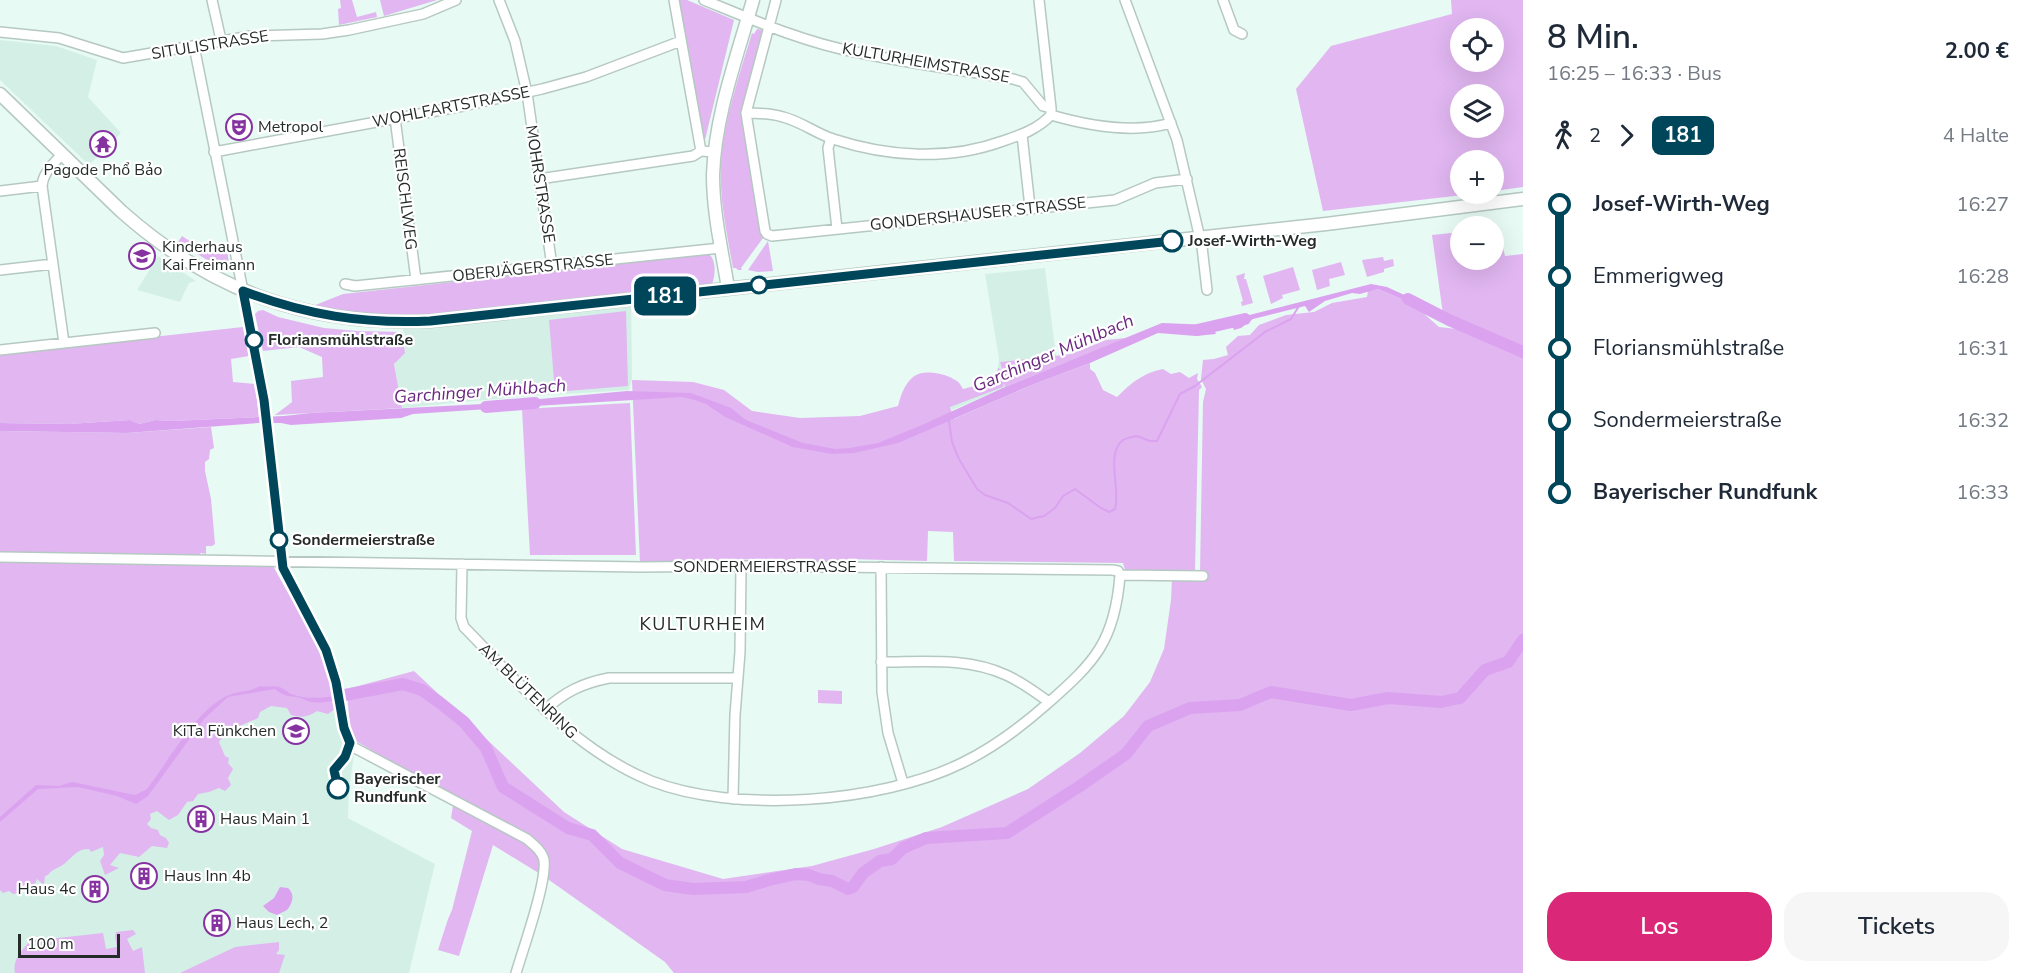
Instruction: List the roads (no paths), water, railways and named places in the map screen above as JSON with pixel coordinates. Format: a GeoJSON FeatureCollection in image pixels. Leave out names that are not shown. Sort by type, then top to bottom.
{"type":"FeatureCollection","features":[{"type":"Feature","properties":{"kind":"main road"},"geometry":{"type":"LineString","coordinates":[[728,288],[714,191],[715,152],[720,118],[753,0]]}},
{"type":"Feature","properties":{"kind":"main road"},"geometry":{"type":"LineString","coordinates":[[0,94],[142,229],[186,261],[243,291],[286,306],[344,319],[399,322],[442,320],[1326,224],[1523,199]]}},
{"type":"Feature","properties":{"kind":"street"},"geometry":{"type":"LineString","coordinates":[[212,0],[221,40]]}},
{"type":"Feature","properties":{"kind":"street","name":"SITULISTRASSE"},"geometry":{"type":"LineString","coordinates":[[0,33],[59,38],[123,58],[221,40],[272,34],[322,34],[349,30],[423,14],[456,0]]}},
{"type":"Feature","properties":{"kind":"street","name":"MOHRSTRASSE"},"geometry":{"type":"LineString","coordinates":[[499,0],[515,41],[527,93],[552,266]]}},
{"type":"Feature","properties":{"kind":"street"},"geometry":{"type":"LineString","coordinates":[[674,0],[701,151]]}},
{"type":"Feature","properties":{"kind":"street","name":"KULTURHEIMSTRASSE"},"geometry":{"type":"LineString","coordinates":[[704,0],[815,42],[854,52],[1023,82],[1051,112],[1085,123],[1127,128],[1158,127],[1171,123]]}},
{"type":"Feature","properties":{"kind":"street"},"geometry":{"type":"LineString","coordinates":[[776,0],[746,113],[783,117],[831,138],[875,151],[920,155],[944,155],[990,146],[1022,135],[1042,124],[1051,112],[1040,0]]}},
{"type":"Feature","properties":{"kind":"street"},"geometry":{"type":"LineString","coordinates":[[1125,0],[1171,123],[1187,179],[1200,238],[1207,290]]}},
{"type":"Feature","properties":{"kind":"street"},"geometry":{"type":"LineString","coordinates":[[1223,0],[1234,30],[1242,34]]}},
{"type":"Feature","properties":{"kind":"street","name":"WOHLFARTSTRASSE"},"geometry":{"type":"LineString","coordinates":[[214,152],[527,93],[586,77],[681,40]]}},
{"type":"Feature","properties":{"kind":"street"},"geometry":{"type":"LineString","coordinates":[[194,46],[255,349],[268,428],[281,560],[326,650],[339,692],[346,735],[353,747],[527,839],[537,847],[543,857],[543,878],[516,973]]}},
{"type":"Feature","properties":{"kind":"street"},"geometry":{"type":"LineString","coordinates":[[1031,92],[1042,92],[1048,84]]}},
{"type":"Feature","properties":{"kind":"street","name":"GONDERSHAUSER STRASSE"},"geometry":{"type":"LineString","coordinates":[[746,113],[765,231],[772,236],[1030,207],[1115,200],[1155,183],[1187,179]]}},
{"type":"Feature","properties":{"kind":"street","name":"REISCHLWEG"},"geometry":{"type":"LineString","coordinates":[[395,118],[416,280]]}},
{"type":"Feature","properties":{"kind":"street"},"geometry":{"type":"LineString","coordinates":[[1022,135],[1030,207]]}},
{"type":"Feature","properties":{"kind":"street"},"geometry":{"type":"LineString","coordinates":[[831,138],[828,148],[837,229]]}},
{"type":"Feature","properties":{"kind":"street"},"geometry":{"type":"LineString","coordinates":[[539,179],[693,156],[701,151],[715,152]]}},
{"type":"Feature","properties":{"kind":"street"},"geometry":{"type":"LineString","coordinates":[[62,154],[48,169],[43,177],[42,186],[64,343]]}},
{"type":"Feature","properties":{"kind":"street"},"geometry":{"type":"LineString","coordinates":[[0,191],[42,186]]}},
{"type":"Feature","properties":{"kind":"street","name":"OBERJÄGERSTRASSE"},"geometry":{"type":"LineString","coordinates":[[345,285],[416,280],[721,248]]}},
{"type":"Feature","properties":{"kind":"street"},"geometry":{"type":"LineString","coordinates":[[0,270],[53,264]]}},
{"type":"Feature","properties":{"kind":"street"},"geometry":{"type":"LineString","coordinates":[[0,350],[154,333]]}},
{"type":"Feature","properties":{"kind":"street","name":"SONDERMEIERSTRASSE"},"geometry":{"type":"LineString","coordinates":[[0,557],[641,567],[1116,570],[1120,575],[1203,576]]}},
{"type":"Feature","properties":{"kind":"street","name":"AM BLÜTENRING"},"geometry":{"type":"LineString","coordinates":[[462,564],[461,618],[464,627],[545,710],[583,744],[624,769],[652,781],[682,791],[733,799],[805,800],[864,793],[943,772],[978,755],[1034,716],[1086,669],[1103,645],[1114,618],[1120,575]]}},
{"type":"Feature","properties":{"kind":"street"},"geometry":{"type":"LineString","coordinates":[[733,799],[741,566]]}},
{"type":"Feature","properties":{"kind":"street"},"geometry":{"type":"LineString","coordinates":[[881,567],[881,662],[885,714],[894,756],[903,783]]}},
{"type":"Feature","properties":{"kind":"street"},"geometry":{"type":"LineString","coordinates":[[881,662],[970,664],[1006,675],[1049,702]]}},
{"type":"Feature","properties":{"kind":"street"},"geometry":{"type":"LineString","coordinates":[[545,710],[570,690],[609,678],[738,678]]}},
{"type":"Feature","properties":{"kind":"waterway","name":"Garchinger Mühlbach"},"geometry":{"type":"LineString","coordinates":[[1408,299],[1449,320],[1523,352]]}},
{"type":"Feature","properties":{"kind":"waterway","name":"Garchinger Mühlbach"},"geometry":{"type":"LineString","coordinates":[[947,420],[959,459],[977,489],[985,495],[1008,503],[1031,519],[1044,516],[1055,508],[1063,496],[1075,489],[1109,512],[1115,509],[1115,454],[1123,440],[1137,436],[1157,441],[1180,394],[1195,386],[1265,332],[1291,319],[1299,306]]}},
{"type":"Feature","properties":{"kind":"waterway","name":"Garchinger Mühlbach"},"geometry":{"type":"LineString","coordinates":[[1197,330],[1245,319]]}},
{"type":"Feature","properties":{"kind":"waterway","name":"Garchinger Mühlbach"},"geometry":{"type":"LineString","coordinates":[[486,407],[535,403]]}},
{"type":"Feature","properties":{"kind":"waterway"},"geometry":{"type":"LineString","coordinates":[[345,695],[403,684],[422,690],[464,722],[486,748],[503,787],[568,828],[592,835],[620,863],[665,885],[693,889],[746,887],[796,874],[832,881],[848,889],[853,887],[863,873],[880,861],[892,859],[903,848],[926,838],[1007,833],[1126,754],[1148,726],[1190,708],[1240,705],[1271,692],[1351,705],[1388,698],[1441,702],[1460,698],[1485,670],[1508,662],[1523,640]]}},
{"type":"Feature","properties":{"kind":"place","name":"Metropol"},"geometry":{"type":"Point","coordinates":[239,127]}},
{"type":"Feature","properties":{"kind":"place","name":"Pagode Phổ Bảo"},"geometry":{"type":"Point","coordinates":[103,144]}},
{"type":"Feature","properties":{"kind":"place","name":"Josef-Wirth-Weg"},"geometry":{"type":"Point","coordinates":[1172,241]}},
{"type":"Feature","properties":{"kind":"place","name":"Kinderhaus Kai Freimann"},"geometry":{"type":"Point","coordinates":[142,256]}},
{"type":"Feature","properties":{"kind":"place","name":"Floriansmühlstraße"},"geometry":{"type":"Point","coordinates":[254,340]}},
{"type":"Feature","properties":{"kind":"place","name":"Sondermeierstraße"},"geometry":{"type":"Point","coordinates":[279,540]}},
{"type":"Feature","properties":{"kind":"place","name":"KiTa Fünkchen"},"geometry":{"type":"Point","coordinates":[296,731]}},
{"type":"Feature","properties":{"kind":"place","name":"Bayerischer Rundfunk"},"geometry":{"type":"Point","coordinates":[338,788]}},
{"type":"Feature","properties":{"kind":"place","name":"Haus Main 1"},"geometry":{"type":"Point","coordinates":[201,819]}},
{"type":"Feature","properties":{"kind":"place","name":"Haus Inn 4b"},"geometry":{"type":"Point","coordinates":[144,876]}},
{"type":"Feature","properties":{"kind":"place","name":"Haus 4c"},"geometry":{"type":"Point","coordinates":[95,889]}},
{"type":"Feature","properties":{"kind":"place","name":"Haus Lech, 2"},"geometry":{"type":"Point","coordinates":[217,923]}},
{"type":"Feature","properties":{"kind":"district","name":"KULTURHEIM"},"geometry":{"type":"Point","coordinates":[703,624]}}]}
